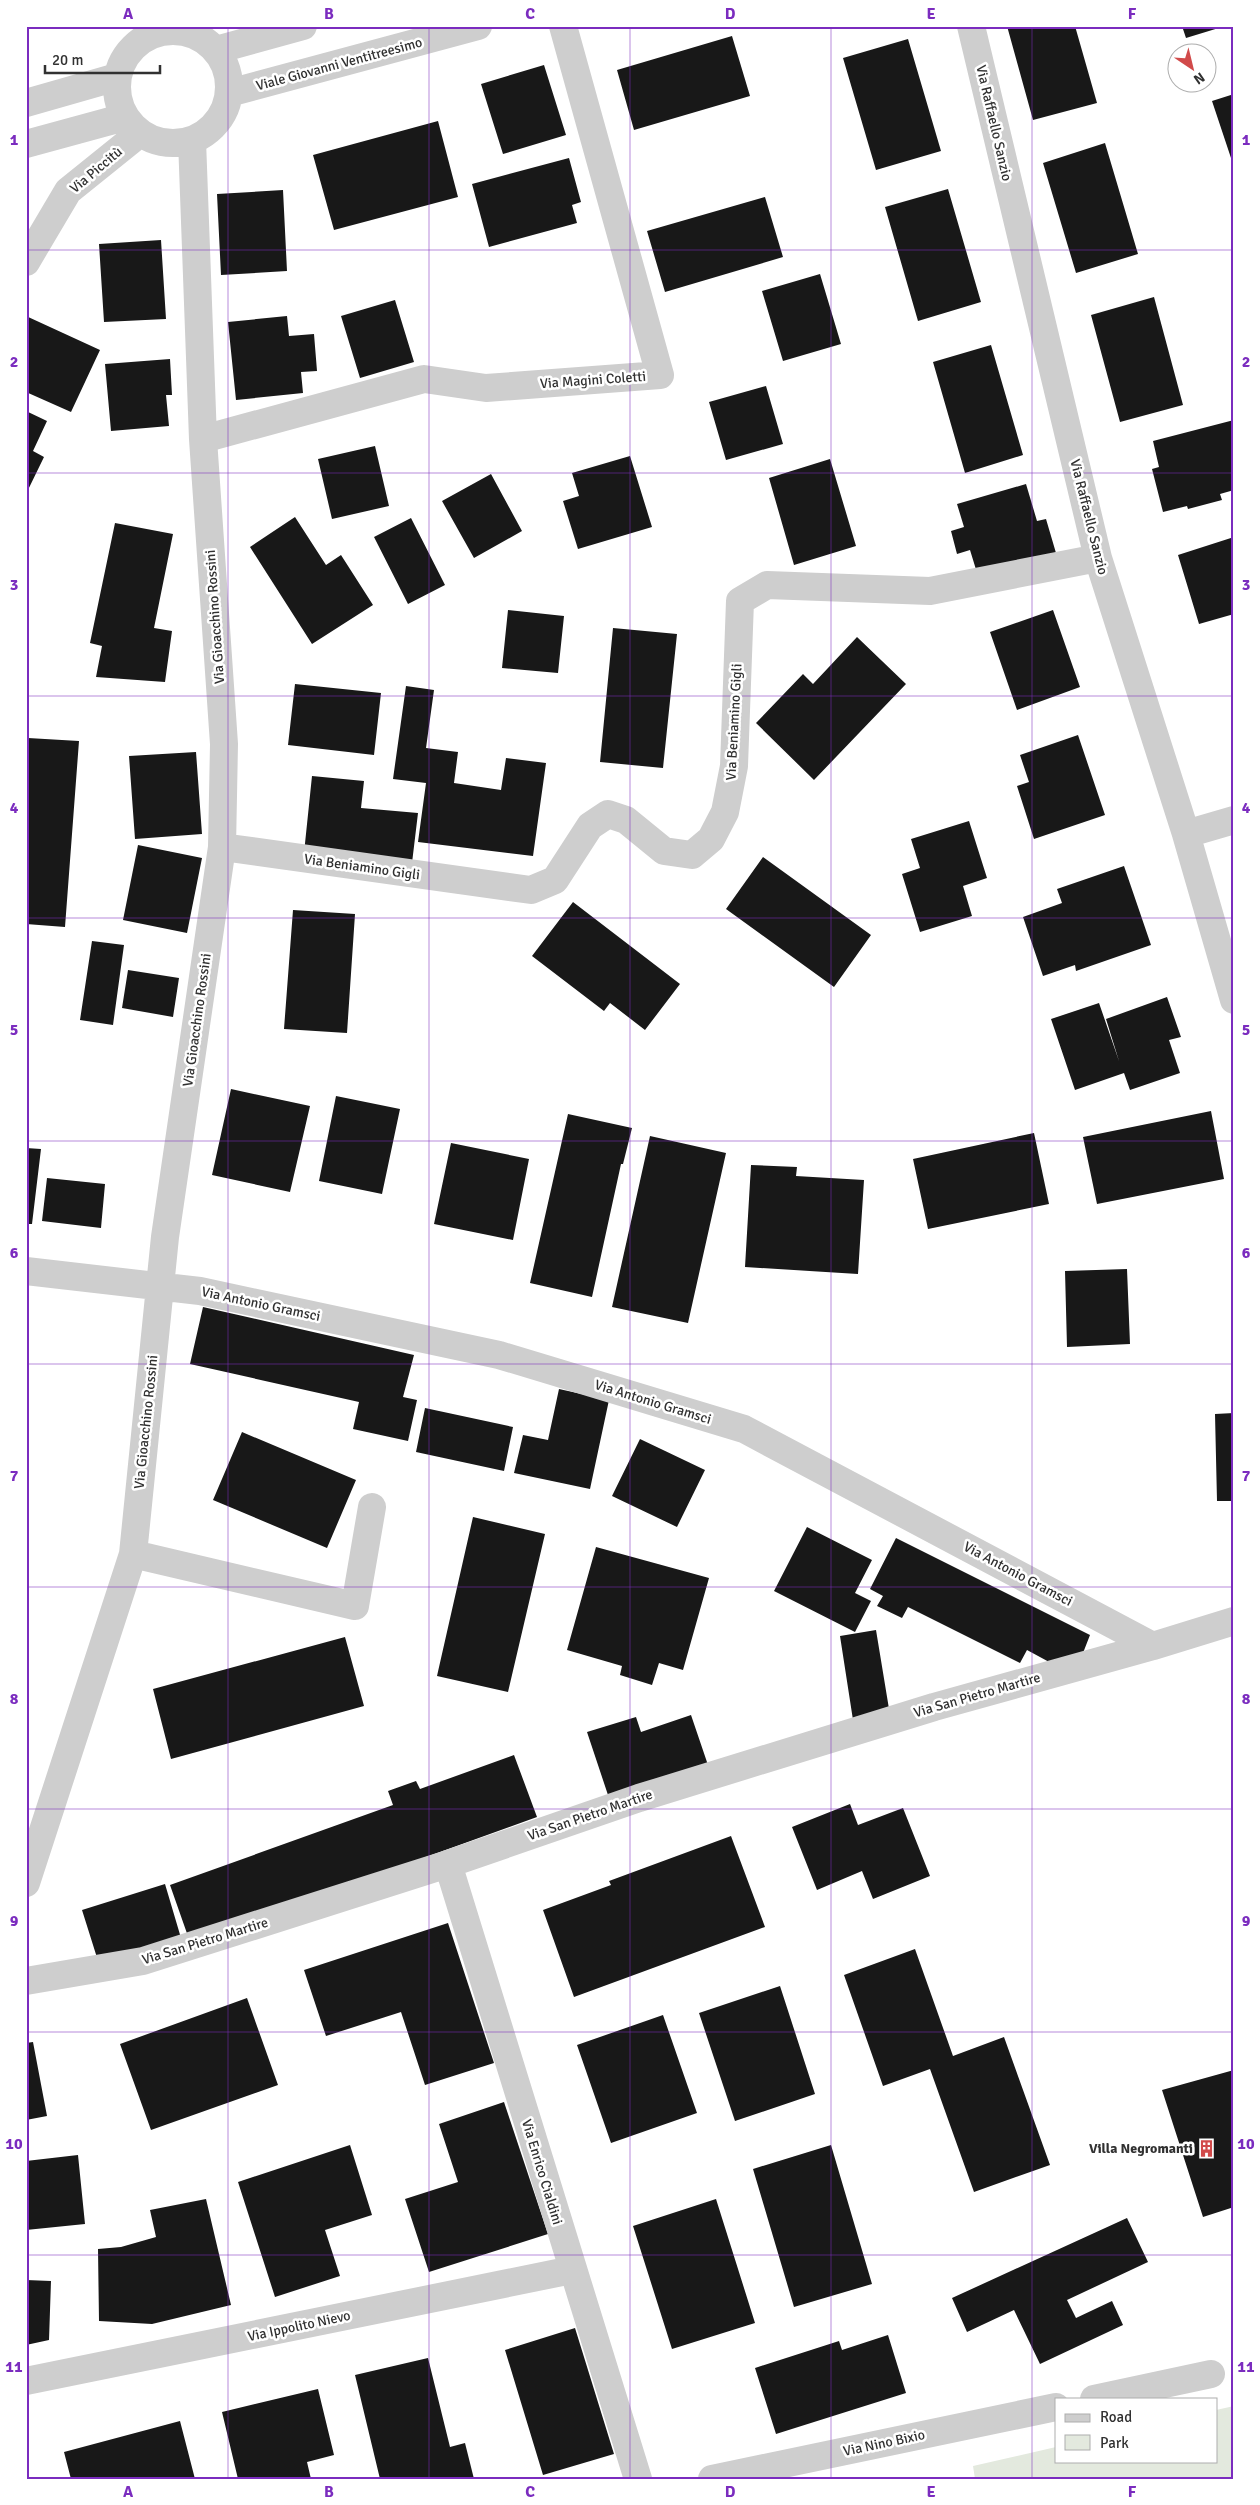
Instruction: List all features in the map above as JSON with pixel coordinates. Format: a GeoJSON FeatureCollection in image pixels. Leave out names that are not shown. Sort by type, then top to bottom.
{"type":"FeatureCollection","features":[{"type":"Feature","properties":{"kind":"street"},"geometry":{"type":"LineString","coordinates":[[216,50],[303,26]]}},
{"type":"Feature","properties":{"kind":"street","name":"Viale Giovanni Ventitreesimo"},"geometry":{"type":"LineString","coordinates":[[229,93],[478,26]]}},
{"type":"Feature","properties":{"kind":"street","name":"Via Magini Coletti"},"geometry":{"type":"LineString","coordinates":[[203,439],[424,379],[486,388],[660,375],[563,26]]}},
{"type":"Feature","properties":{"kind":"street","name":"Via Raffaello Sanzio"},"geometry":{"type":"LineString","coordinates":[[971,26],[1098,558],[1186,834],[1234,1000]]}},
{"type":"Feature","properties":{"kind":"street"},"geometry":{"type":"LineString","coordinates":[[166,29],[184,31],[202,37],[216,50],[224,62],[229,78],[229,93],[225,108],[217,122],[206,133],[192,140],[174,143],[156,141],[133,125],[116,91],[117,77],[123,61],[134,46],[148,36],[166,29]]}},
{"type":"Feature","properties":{"kind":"street"},"geometry":{"type":"LineString","coordinates":[[26,103],[117,77]]}},
{"type":"Feature","properties":{"kind":"street"},"geometry":{"type":"LineString","coordinates":[[26,144],[133,125]]}},
{"type":"Feature","properties":{"kind":"street","name":"Via Piccitù"},"geometry":{"type":"LineString","coordinates":[[26,262],[68,191],[133,125]]}},
{"type":"Feature","properties":{"kind":"street","name":"Via Gioacchino Rossini"},"geometry":{"type":"LineString","coordinates":[[26,1883],[133,1554],[168,1218],[222,847],[224,744],[203,439],[192,140]]}},
{"type":"Feature","properties":{"kind":"street","name":"Via Beniamino Gigli"},"geometry":{"type":"LineString","coordinates":[[222,847],[531,890],[555,880],[590,826],[608,814],[626,820],[664,851],[692,856],[711,839],[725,812],[734,766],[740,601],[767,585],[930,591],[1098,558]]}},
{"type":"Feature","properties":{"kind":"street"},"geometry":{"type":"LineString","coordinates":[[1186,834],[1234,820]]}},
{"type":"Feature","properties":{"kind":"street","name":"Via Antonio Gramsci"},"geometry":{"type":"LineString","coordinates":[[26,1272],[200,1291],[499,1355],[744,1429],[1153,1646]]}},
{"type":"Feature","properties":{"kind":"street"},"geometry":{"type":"LineString","coordinates":[[133,1554],[355,1606],[372,1506]]}},
{"type":"Feature","properties":{"kind":"street"},"geometry":{"type":"LineString","coordinates":[[1153,1646],[1234,1621]]}},
{"type":"Feature","properties":{"kind":"street","name":"Via San Pietro Martire"},"geometry":{"type":"LineString","coordinates":[[26,1981],[143,1961],[448,1864],[649,1795],[934,1707],[1153,1646]]}},
{"type":"Feature","properties":{"kind":"street","name":"Via Enrico Cialdini"},"geometry":{"type":"LineString","coordinates":[[448,1864],[638,2479]]}},
{"type":"Feature","properties":{"kind":"street","name":"Via Ippolito Nievo"},"geometry":{"type":"LineString","coordinates":[[26,2381],[572,2270]]}},
{"type":"Feature","properties":{"kind":"street"},"geometry":{"type":"LineString","coordinates":[[1099,2398],[1212,2374]]}},
{"type":"Feature","properties":{"kind":"street","name":"Via Nino Bixio"},"geometry":{"type":"LineString","coordinates":[[712,2479],[1055,2407]]}},
{"type":"Feature","properties":{"kind":"green space"},"geometry":{"type":"Polygon","coordinates":[[[1234,2406],[1234,2479],[975,2479],[973,2466],[1055,2447],[1055,2462],[1218,2462],[1218,2410],[1234,2406]]]}},
{"type":"Feature","properties":{"kind":"building"},"geometry":{"type":"Polygon","coordinates":[[[1007,26],[1075,26],[1097,103],[1033,120],[1007,26]]]}},
{"type":"Feature","properties":{"kind":"building"},"geometry":{"type":"Polygon","coordinates":[[[1182,26],[1222,26],[1222,27],[1186,38],[1182,26]]]}},
{"type":"Feature","properties":{"kind":"building"},"geometry":{"type":"Polygon","coordinates":[[[732,36],[750,96],[634,130],[617,70],[732,36]]]}},
{"type":"Feature","properties":{"kind":"building"},"geometry":{"type":"Polygon","coordinates":[[[908,39],[941,151],[876,170],[843,58],[908,39]]]}},
{"type":"Feature","properties":{"kind":"building"},"geometry":{"type":"Polygon","coordinates":[[[544,65],[566,135],[503,154],[481,84],[544,65]]]}},
{"type":"Feature","properties":{"kind":"building"},"geometry":{"type":"Polygon","coordinates":[[[1234,94],[1234,164],[1233,164],[1212,101],[1234,94]]]}},
{"type":"Feature","properties":{"kind":"building"},"geometry":{"type":"Polygon","coordinates":[[[438,121],[458,197],[334,230],[313,155],[438,121]]]}},
{"type":"Feature","properties":{"kind":"building"},"geometry":{"type":"Polygon","coordinates":[[[1105,143],[1138,254],[1076,273],[1043,163],[1105,143]]]}},
{"type":"Feature","properties":{"kind":"building"},"geometry":{"type":"Polygon","coordinates":[[[569,158],[581,202],[572,205],[577,223],[489,247],[472,184],[569,158]]]}},
{"type":"Feature","properties":{"kind":"building"},"geometry":{"type":"Polygon","coordinates":[[[948,189],[981,302],[918,321],[885,207],[948,189]]]}},
{"type":"Feature","properties":{"kind":"building"},"geometry":{"type":"Polygon","coordinates":[[[283,190],[287,271],[221,275],[217,194],[283,190]]]}},
{"type":"Feature","properties":{"kind":"building"},"geometry":{"type":"Polygon","coordinates":[[[765,197],[783,257],[665,292],[647,231],[765,197]]]}},
{"type":"Feature","properties":{"kind":"building"},"geometry":{"type":"Polygon","coordinates":[[[161,240],[166,319],[104,322],[99,244],[161,240]]]}},
{"type":"Feature","properties":{"kind":"building"},"geometry":{"type":"Polygon","coordinates":[[[820,274],[841,344],[783,361],[762,291],[820,274]]]}},
{"type":"Feature","properties":{"kind":"building"},"geometry":{"type":"Polygon","coordinates":[[[1154,297],[1183,405],[1120,422],[1091,315],[1154,297]]]}},
{"type":"Feature","properties":{"kind":"building"},"geometry":{"type":"Polygon","coordinates":[[[395,300],[414,362],[360,378],[341,316],[395,300]]]}},
{"type":"Feature","properties":{"kind":"building"},"geometry":{"type":"Polygon","coordinates":[[[26,316],[100,350],[71,412],[26,392],[26,316]]]}},
{"type":"Feature","properties":{"kind":"building"},"geometry":{"type":"Polygon","coordinates":[[[287,316],[289,336],[314,334],[317,371],[301,372],[303,393],[236,400],[228,322],[287,316]]]}},
{"type":"Feature","properties":{"kind":"building"},"geometry":{"type":"Polygon","coordinates":[[[991,345],[1023,455],[965,473],[933,362],[991,345]]]}},
{"type":"Feature","properties":{"kind":"building"},"geometry":{"type":"Polygon","coordinates":[[[170,359],[172,395],[166,395],[169,426],[111,431],[105,364],[170,359]]]}},
{"type":"Feature","properties":{"kind":"building"},"geometry":{"type":"Polygon","coordinates":[[[766,386],[783,444],[726,460],[709,402],[766,386]]]}},
{"type":"Feature","properties":{"kind":"building"},"geometry":{"type":"Polygon","coordinates":[[[26,411],[47,421],[33,451],[44,457],[26,494],[26,411]]]}},
{"type":"Feature","properties":{"kind":"building"},"geometry":{"type":"Polygon","coordinates":[[[1234,420],[1234,490],[1220,494],[1222,500],[1188,509],[1187,506],[1163,512],[1152,469],[1159,467],[1153,441],[1234,420]]]}},
{"type":"Feature","properties":{"kind":"building"},"geometry":{"type":"Polygon","coordinates":[[[375,446],[389,506],[332,519],[318,459],[375,446]]]}},
{"type":"Feature","properties":{"kind":"building"},"geometry":{"type":"Polygon","coordinates":[[[630,456],[652,527],[578,549],[563,501],[579,496],[572,473],[630,456]]]}},
{"type":"Feature","properties":{"kind":"building"},"geometry":{"type":"Polygon","coordinates":[[[830,459],[856,546],[794,565],[769,478],[830,459]]]}},
{"type":"Feature","properties":{"kind":"building"},"geometry":{"type":"Polygon","coordinates":[[[491,474],[522,531],[474,558],[442,501],[491,474]]]}},
{"type":"Feature","properties":{"kind":"building"},"geometry":{"type":"Polygon","coordinates":[[[1026,484],[1037,521],[1046,519],[1056,553],[978,576],[970,550],[957,554],[951,531],[964,527],[957,504],[1026,484]]]}},
{"type":"Feature","properties":{"kind":"building"},"geometry":{"type":"Polygon","coordinates":[[[295,517],[326,565],[341,555],[373,605],[312,644],[250,547],[295,517]]]}},
{"type":"Feature","properties":{"kind":"building"},"geometry":{"type":"Polygon","coordinates":[[[411,518],[445,585],[408,604],[374,537],[411,518]]]}},
{"type":"Feature","properties":{"kind":"building"},"geometry":{"type":"Polygon","coordinates":[[[115,523],[173,534],[154,628],[172,631],[165,682],[96,677],[102,646],[90,643],[115,523]]]}},
{"type":"Feature","properties":{"kind":"building"},"geometry":{"type":"Polygon","coordinates":[[[1234,537],[1234,614],[1199,624],[1178,555],[1234,537]]]}},
{"type":"Feature","properties":{"kind":"building"},"geometry":{"type":"Polygon","coordinates":[[[508,610],[564,616],[558,673],[502,668],[508,610]]]}},
{"type":"Feature","properties":{"kind":"building"},"geometry":{"type":"Polygon","coordinates":[[[1053,610],[1080,687],[1017,710],[990,632],[1053,610]]]}},
{"type":"Feature","properties":{"kind":"building"},"geometry":{"type":"Polygon","coordinates":[[[613,628],[677,634],[663,768],[600,762],[613,628]]]}},
{"type":"Feature","properties":{"kind":"building"},"geometry":{"type":"Polygon","coordinates":[[[857,637],[906,684],[814,780],[756,723],[803,674],[813,684],[857,637]]]}},
{"type":"Feature","properties":{"kind":"building"},"geometry":{"type":"Polygon","coordinates":[[[295,684],[381,693],[374,755],[288,745],[295,684]]]}},
{"type":"Feature","properties":{"kind":"building"},"geometry":{"type":"Polygon","coordinates":[[[406,686],[434,690],[426,748],[458,752],[454,783],[501,790],[506,758],[546,763],[533,856],[418,842],[426,783],[393,779],[406,686]]]}},
{"type":"Feature","properties":{"kind":"building"},"geometry":{"type":"Polygon","coordinates":[[[1078,735],[1105,815],[1034,839],[1017,786],[1029,782],[1020,755],[1078,735]]]}},
{"type":"Feature","properties":{"kind":"building"},"geometry":{"type":"Polygon","coordinates":[[[28,738],[79,741],[65,927],[26,924],[28,738]]]}},
{"type":"Feature","properties":{"kind":"building"},"geometry":{"type":"Polygon","coordinates":[[[196,752],[202,834],[135,839],[129,756],[196,752]]]}},
{"type":"Feature","properties":{"kind":"building"},"geometry":{"type":"Polygon","coordinates":[[[312,776],[364,781],[361,808],[418,813],[412,863],[304,853],[312,776]]]}},
{"type":"Feature","properties":{"kind":"building"},"geometry":{"type":"Polygon","coordinates":[[[969,821],[987,878],[963,886],[972,916],[920,932],[902,874],[920,868],[911,839],[969,821]]]}},
{"type":"Feature","properties":{"kind":"building"},"geometry":{"type":"Polygon","coordinates":[[[138,845],[202,858],[187,933],[123,920],[138,845]]]}},
{"type":"Feature","properties":{"kind":"building"},"geometry":{"type":"Polygon","coordinates":[[[763,857],[871,935],[834,987],[726,909],[763,857]]]}},
{"type":"Feature","properties":{"kind":"building"},"geometry":{"type":"Polygon","coordinates":[[[1124,866],[1151,945],[1076,971],[1075,965],[1043,976],[1023,917],[1062,903],[1057,889],[1124,866]]]}},
{"type":"Feature","properties":{"kind":"building"},"geometry":{"type":"Polygon","coordinates":[[[573,902],[680,984],[645,1030],[610,1003],[604,1011],[532,956],[573,902]]]}},
{"type":"Feature","properties":{"kind":"building"},"geometry":{"type":"Polygon","coordinates":[[[293,910],[355,914],[347,1033],[284,1029],[293,910]]]}},
{"type":"Feature","properties":{"kind":"building"},"geometry":{"type":"Polygon","coordinates":[[[92,941],[124,945],[113,1025],[80,1020],[92,941]]]}},
{"type":"Feature","properties":{"kind":"building"},"geometry":{"type":"Polygon","coordinates":[[[128,970],[179,978],[173,1017],[122,1008],[128,970]]]}},
{"type":"Feature","properties":{"kind":"building"},"geometry":{"type":"Polygon","coordinates":[[[1167,997],[1181,1037],[1169,1040],[1180,1073],[1130,1090],[1124,1073],[1075,1090],[1051,1019],[1099,1003],[1119,1061],[1106,1019],[1167,997]]]}},
{"type":"Feature","properties":{"kind":"building"},"geometry":{"type":"Polygon","coordinates":[[[231,1089],[310,1106],[290,1192],[212,1175],[231,1089]]]}},
{"type":"Feature","properties":{"kind":"building"},"geometry":{"type":"Polygon","coordinates":[[[336,1096],[400,1109],[382,1194],[319,1181],[336,1096]]]}},
{"type":"Feature","properties":{"kind":"building"},"geometry":{"type":"Polygon","coordinates":[[[1211,1111],[1224,1179],[1097,1204],[1083,1137],[1211,1111]]]}},
{"type":"Feature","properties":{"kind":"building"},"geometry":{"type":"Polygon","coordinates":[[[568,1114],[632,1128],[623,1164],[621,1164],[592,1297],[530,1283],[568,1114]]]}},
{"type":"Feature","properties":{"kind":"building"},"geometry":{"type":"Polygon","coordinates":[[[1034,1133],[1049,1204],[928,1229],[913,1159],[1034,1133]]]}},
{"type":"Feature","properties":{"kind":"building"},"geometry":{"type":"Polygon","coordinates":[[[650,1136],[726,1153],[688,1323],[612,1307],[650,1136]]]}},
{"type":"Feature","properties":{"kind":"building"},"geometry":{"type":"Polygon","coordinates":[[[451,1143],[529,1159],[513,1240],[434,1224],[451,1143]]]}},
{"type":"Feature","properties":{"kind":"building"},"geometry":{"type":"Polygon","coordinates":[[[26,1148],[41,1149],[32,1224],[26,1224],[26,1148]]]}},
{"type":"Feature","properties":{"kind":"building"},"geometry":{"type":"Polygon","coordinates":[[[751,1165],[797,1167],[796,1176],[864,1180],[858,1274],[745,1267],[751,1165]]]}},
{"type":"Feature","properties":{"kind":"building"},"geometry":{"type":"Polygon","coordinates":[[[47,1178],[105,1184],[101,1228],[42,1221],[47,1178]]]}},
{"type":"Feature","properties":{"kind":"building"},"geometry":{"type":"Polygon","coordinates":[[[1127,1269],[1130,1344],[1067,1347],[1065,1271],[1127,1269]]]}},
{"type":"Feature","properties":{"kind":"building"},"geometry":{"type":"Polygon","coordinates":[[[203,1307],[414,1355],[403,1397],[417,1400],[408,1441],[353,1429],[359,1402],[190,1364],[203,1307]]]}},
{"type":"Feature","properties":{"kind":"building"},"geometry":{"type":"Polygon","coordinates":[[[559,1389],[609,1400],[590,1489],[514,1473],[523,1435],[548,1440],[559,1389]]]}},
{"type":"Feature","properties":{"kind":"building"},"geometry":{"type":"Polygon","coordinates":[[[425,1408],[513,1427],[504,1471],[416,1452],[425,1408]]]}},
{"type":"Feature","properties":{"kind":"building"},"geometry":{"type":"Polygon","coordinates":[[[1234,1413],[1234,1501],[1217,1501],[1215,1414],[1234,1413]]]}},
{"type":"Feature","properties":{"kind":"building"},"geometry":{"type":"Polygon","coordinates":[[[242,1432],[356,1480],[327,1548],[213,1500],[242,1432]]]}},
{"type":"Feature","properties":{"kind":"building"},"geometry":{"type":"Polygon","coordinates":[[[640,1439],[705,1470],[677,1527],[612,1496],[640,1439]]]}},
{"type":"Feature","properties":{"kind":"building"},"geometry":{"type":"Polygon","coordinates":[[[473,1517],[545,1534],[508,1692],[437,1676],[473,1517]]]}},
{"type":"Feature","properties":{"kind":"building"},"geometry":{"type":"Polygon","coordinates":[[[807,1527],[872,1560],[855,1593],[871,1601],[855,1632],[774,1591],[807,1527]]]}},
{"type":"Feature","properties":{"kind":"building"},"geometry":{"type":"Polygon","coordinates":[[[896,1538],[1090,1635],[1083,1653],[1051,1663],[1027,1650],[1020,1663],[908,1607],[902,1618],[877,1606],[883,1596],[870,1589],[896,1538]]]}},
{"type":"Feature","properties":{"kind":"building"},"geometry":{"type":"Polygon","coordinates":[[[596,1547],[709,1578],[683,1670],[659,1663],[652,1685],[620,1675],[622,1666],[567,1650],[596,1547]]]}},
{"type":"Feature","properties":{"kind":"building"},"geometry":{"type":"Polygon","coordinates":[[[876,1630],[890,1715],[853,1720],[840,1636],[876,1630]]]}},
{"type":"Feature","properties":{"kind":"building"},"geometry":{"type":"Polygon","coordinates":[[[345,1637],[364,1706],[171,1759],[153,1689],[345,1637]]]}},
{"type":"Feature","properties":{"kind":"building"},"geometry":{"type":"Polygon","coordinates":[[[691,1715],[709,1768],[610,1801],[587,1732],[636,1717],[641,1732],[691,1715]]]}},
{"type":"Feature","properties":{"kind":"building"},"geometry":{"type":"Polygon","coordinates":[[[514,1755],[537,1817],[190,1942],[170,1885],[393,1805],[388,1791],[416,1781],[420,1789],[514,1755]]]}},
{"type":"Feature","properties":{"kind":"building"},"geometry":{"type":"Polygon","coordinates":[[[850,1804],[858,1825],[903,1808],[930,1876],[873,1899],[862,1871],[817,1890],[792,1827],[850,1804]]]}},
{"type":"Feature","properties":{"kind":"building"},"geometry":{"type":"Polygon","coordinates":[[[731,1836],[765,1927],[574,1997],[543,1910],[611,1885],[609,1881],[731,1836]]]}},
{"type":"Feature","properties":{"kind":"building"},"geometry":{"type":"Polygon","coordinates":[[[165,1884],[181,1938],[99,1964],[82,1910],[165,1884]]]}},
{"type":"Feature","properties":{"kind":"building"},"geometry":{"type":"Polygon","coordinates":[[[448,1923],[494,2063],[425,2085],[401,2012],[326,2036],[304,1970],[448,1923]]]}},
{"type":"Feature","properties":{"kind":"building"},"geometry":{"type":"Polygon","coordinates":[[[915,1949],[953,2056],[1004,2037],[1050,2165],[974,2192],[930,2069],[883,2086],[844,1975],[915,1949]]]}},
{"type":"Feature","properties":{"kind":"building"},"geometry":{"type":"Polygon","coordinates":[[[780,1986],[815,2094],[735,2121],[699,2013],[780,1986]]]}},
{"type":"Feature","properties":{"kind":"building"},"geometry":{"type":"Polygon","coordinates":[[[247,1998],[278,2085],[151,2130],[120,2044],[247,1998]]]}},
{"type":"Feature","properties":{"kind":"building"},"geometry":{"type":"Polygon","coordinates":[[[663,2015],[697,2113],[611,2143],[577,2045],[663,2015]]]}},
{"type":"Feature","properties":{"kind":"building"},"geometry":{"type":"Polygon","coordinates":[[[33,2042],[47,2116],[26,2120],[26,2043],[33,2042]]]}},
{"type":"Feature","properties":{"kind":"building","name":"Villa Negromanti"},"geometry":{"type":"Polygon","coordinates":[[[1234,2070],[1234,2207],[1203,2217],[1162,2090],[1234,2070]]]}},
{"type":"Feature","properties":{"kind":"building"},"geometry":{"type":"Polygon","coordinates":[[[504,2102],[548,2234],[429,2272],[405,2199],[458,2182],[439,2124],[504,2102]]]}},
{"type":"Feature","properties":{"kind":"building"},"geometry":{"type":"Polygon","coordinates":[[[350,2145],[372,2215],[325,2230],[340,2276],[275,2297],[238,2182],[350,2145]]]}},
{"type":"Feature","properties":{"kind":"building"},"geometry":{"type":"Polygon","coordinates":[[[831,2145],[872,2284],[794,2307],[753,2169],[831,2145]]]}},
{"type":"Feature","properties":{"kind":"building"},"geometry":{"type":"Polygon","coordinates":[[[78,2155],[85,2224],[26,2230],[26,2161],[78,2155]]]}},
{"type":"Feature","properties":{"kind":"building"},"geometry":{"type":"Polygon","coordinates":[[[206,2199],[231,2305],[152,2324],[99,2321],[98,2249],[121,2247],[156,2237],[150,2210],[206,2199]]]}},
{"type":"Feature","properties":{"kind":"building"},"geometry":{"type":"Polygon","coordinates":[[[716,2199],[755,2323],[672,2349],[633,2226],[716,2199]]]}},
{"type":"Feature","properties":{"kind":"building"},"geometry":{"type":"Polygon","coordinates":[[[1127,2218],[1148,2262],[1067,2300],[1076,2318],[1112,2301],[1123,2325],[1040,2364],[1014,2310],[967,2332],[952,2298],[1127,2218]]]}},
{"type":"Feature","properties":{"kind":"building"},"geometry":{"type":"Polygon","coordinates":[[[26,2280],[51,2281],[49,2340],[26,2345],[26,2280]]]}},
{"type":"Feature","properties":{"kind":"building"},"geometry":{"type":"Polygon","coordinates":[[[575,2328],[614,2454],[543,2475],[505,2350],[575,2328]]]}},
{"type":"Feature","properties":{"kind":"building"},"geometry":{"type":"Polygon","coordinates":[[[888,2335],[906,2393],[776,2434],[755,2368],[839,2341],[842,2350],[888,2335]]]}},
{"type":"Feature","properties":{"kind":"building"},"geometry":{"type":"Polygon","coordinates":[[[428,2358],[450,2447],[465,2443],[474,2479],[380,2479],[355,2375],[428,2358]]]}},
{"type":"Feature","properties":{"kind":"building"},"geometry":{"type":"Polygon","coordinates":[[[318,2389],[334,2455],[307,2462],[311,2479],[238,2479],[222,2412],[318,2389]]]}},
{"type":"Feature","properties":{"kind":"building"},"geometry":{"type":"Polygon","coordinates":[[[180,2421],[195,2479],[71,2479],[64,2452],[180,2421]]]}},
{"type":"Feature","properties":{"kind":"place","name":"Villa Negromanti"},"geometry":{"type":"Point","coordinates":[1207,2148]}}]}
